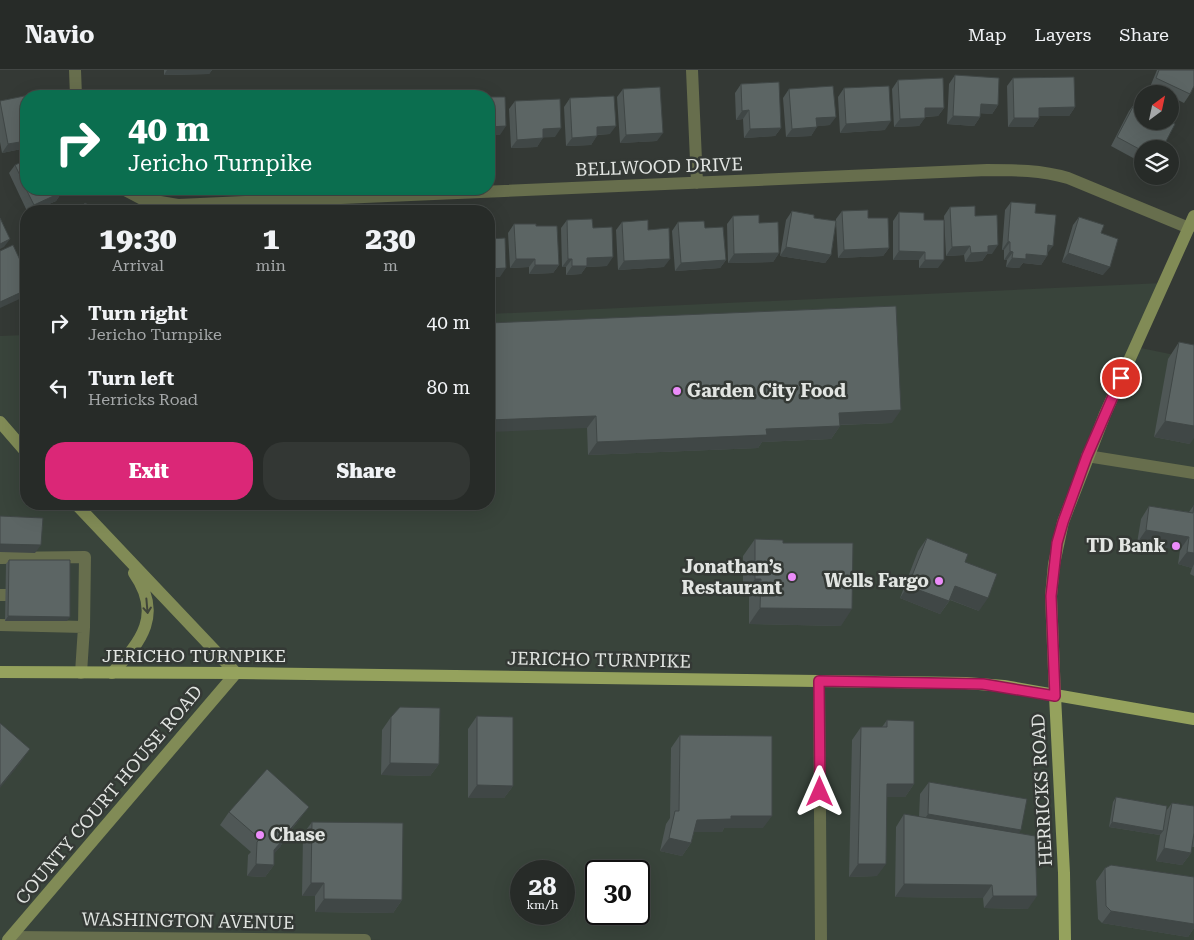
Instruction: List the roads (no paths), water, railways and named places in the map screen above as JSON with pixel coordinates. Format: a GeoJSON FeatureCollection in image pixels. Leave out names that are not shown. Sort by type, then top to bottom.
{"type":"FeatureCollection","features":[{"type":"Feature","properties":{"kind":"main road","name":"HERRICKS ROAD"},"geometry":{"type":"LineString","coordinates":[[1065,940],[1064,873],[1051,611],[1054,564],[1063,522],[1087,456],[1189,235],[1194,216]]}},
{"type":"Feature","properties":{"kind":"main road"},"geometry":{"type":"LineString","coordinates":[[0,422],[20,445]]}},
{"type":"Feature","properties":{"kind":"main road"},"geometry":{"type":"LineString","coordinates":[[82,510],[236,673]]}},
{"type":"Feature","properties":{"kind":"main road"},"geometry":{"type":"LineString","coordinates":[[106,535],[136,575],[144,589],[148,602],[145,631],[112,673]]}},
{"type":"Feature","properties":{"kind":"main road","name":"JERICHO TURNPIKE"},"geometry":{"type":"LineString","coordinates":[[0,672],[236,673],[983,684],[1194,719]]}},
{"type":"Feature","properties":{"kind":"main road","name":"COUNTY COURT HOUSE ROAD"},"geometry":{"type":"LineString","coordinates":[[10,938],[236,673]]}},
{"type":"Feature","properties":{"kind":"street"},"geometry":{"type":"LineString","coordinates":[[75,70],[76,90]]}},
{"type":"Feature","properties":{"kind":"street"},"geometry":{"type":"LineString","coordinates":[[692,70],[697,183]]}},
{"type":"Feature","properties":{"kind":"street","name":"BELLWOOD DRIVE"},"geometry":{"type":"LineString","coordinates":[[495,191],[987,170],[1036,171],[1058,175],[1086,185],[1189,235]]}},
{"type":"Feature","properties":{"kind":"street","name":"BELLWOOD DRIVE"},"geometry":{"type":"LineString","coordinates":[[134,195],[142,199],[178,204],[400,195]]}},
{"type":"Feature","properties":{"kind":"street"},"geometry":{"type":"LineString","coordinates":[[1087,456],[1194,473]]}},
{"type":"Feature","properties":{"kind":"street"},"geometry":{"type":"LineString","coordinates":[[0,558],[85,557],[80,593],[84,627],[82,672]]}},
{"type":"Feature","properties":{"kind":"street"},"geometry":{"type":"LineString","coordinates":[[0,625],[84,627]]}},
{"type":"Feature","properties":{"kind":"street"},"geometry":{"type":"LineString","coordinates":[[819,681],[821,940]]}},
{"type":"Feature","properties":{"kind":"street","name":"WASHINGTON AVENUE"},"geometry":{"type":"LineString","coordinates":[[10,938],[365,940]]}},
{"type":"Feature","properties":{"kind":"place","name":"Garden City Food"},"geometry":{"type":"Point","coordinates":[677,391]}},
{"type":"Feature","properties":{"kind":"place","name":"TD Bank"},"geometry":{"type":"Point","coordinates":[1176,546]}},
{"type":"Feature","properties":{"kind":"place","name":"Jonathan’s Restaurant"},"geometry":{"type":"Point","coordinates":[792,577]}},
{"type":"Feature","properties":{"kind":"place","name":"Wells Fargo"},"geometry":{"type":"Point","coordinates":[939,581]}},
{"type":"Feature","properties":{"kind":"place","name":"Chase"},"geometry":{"type":"Point","coordinates":[260,835]}}]}
